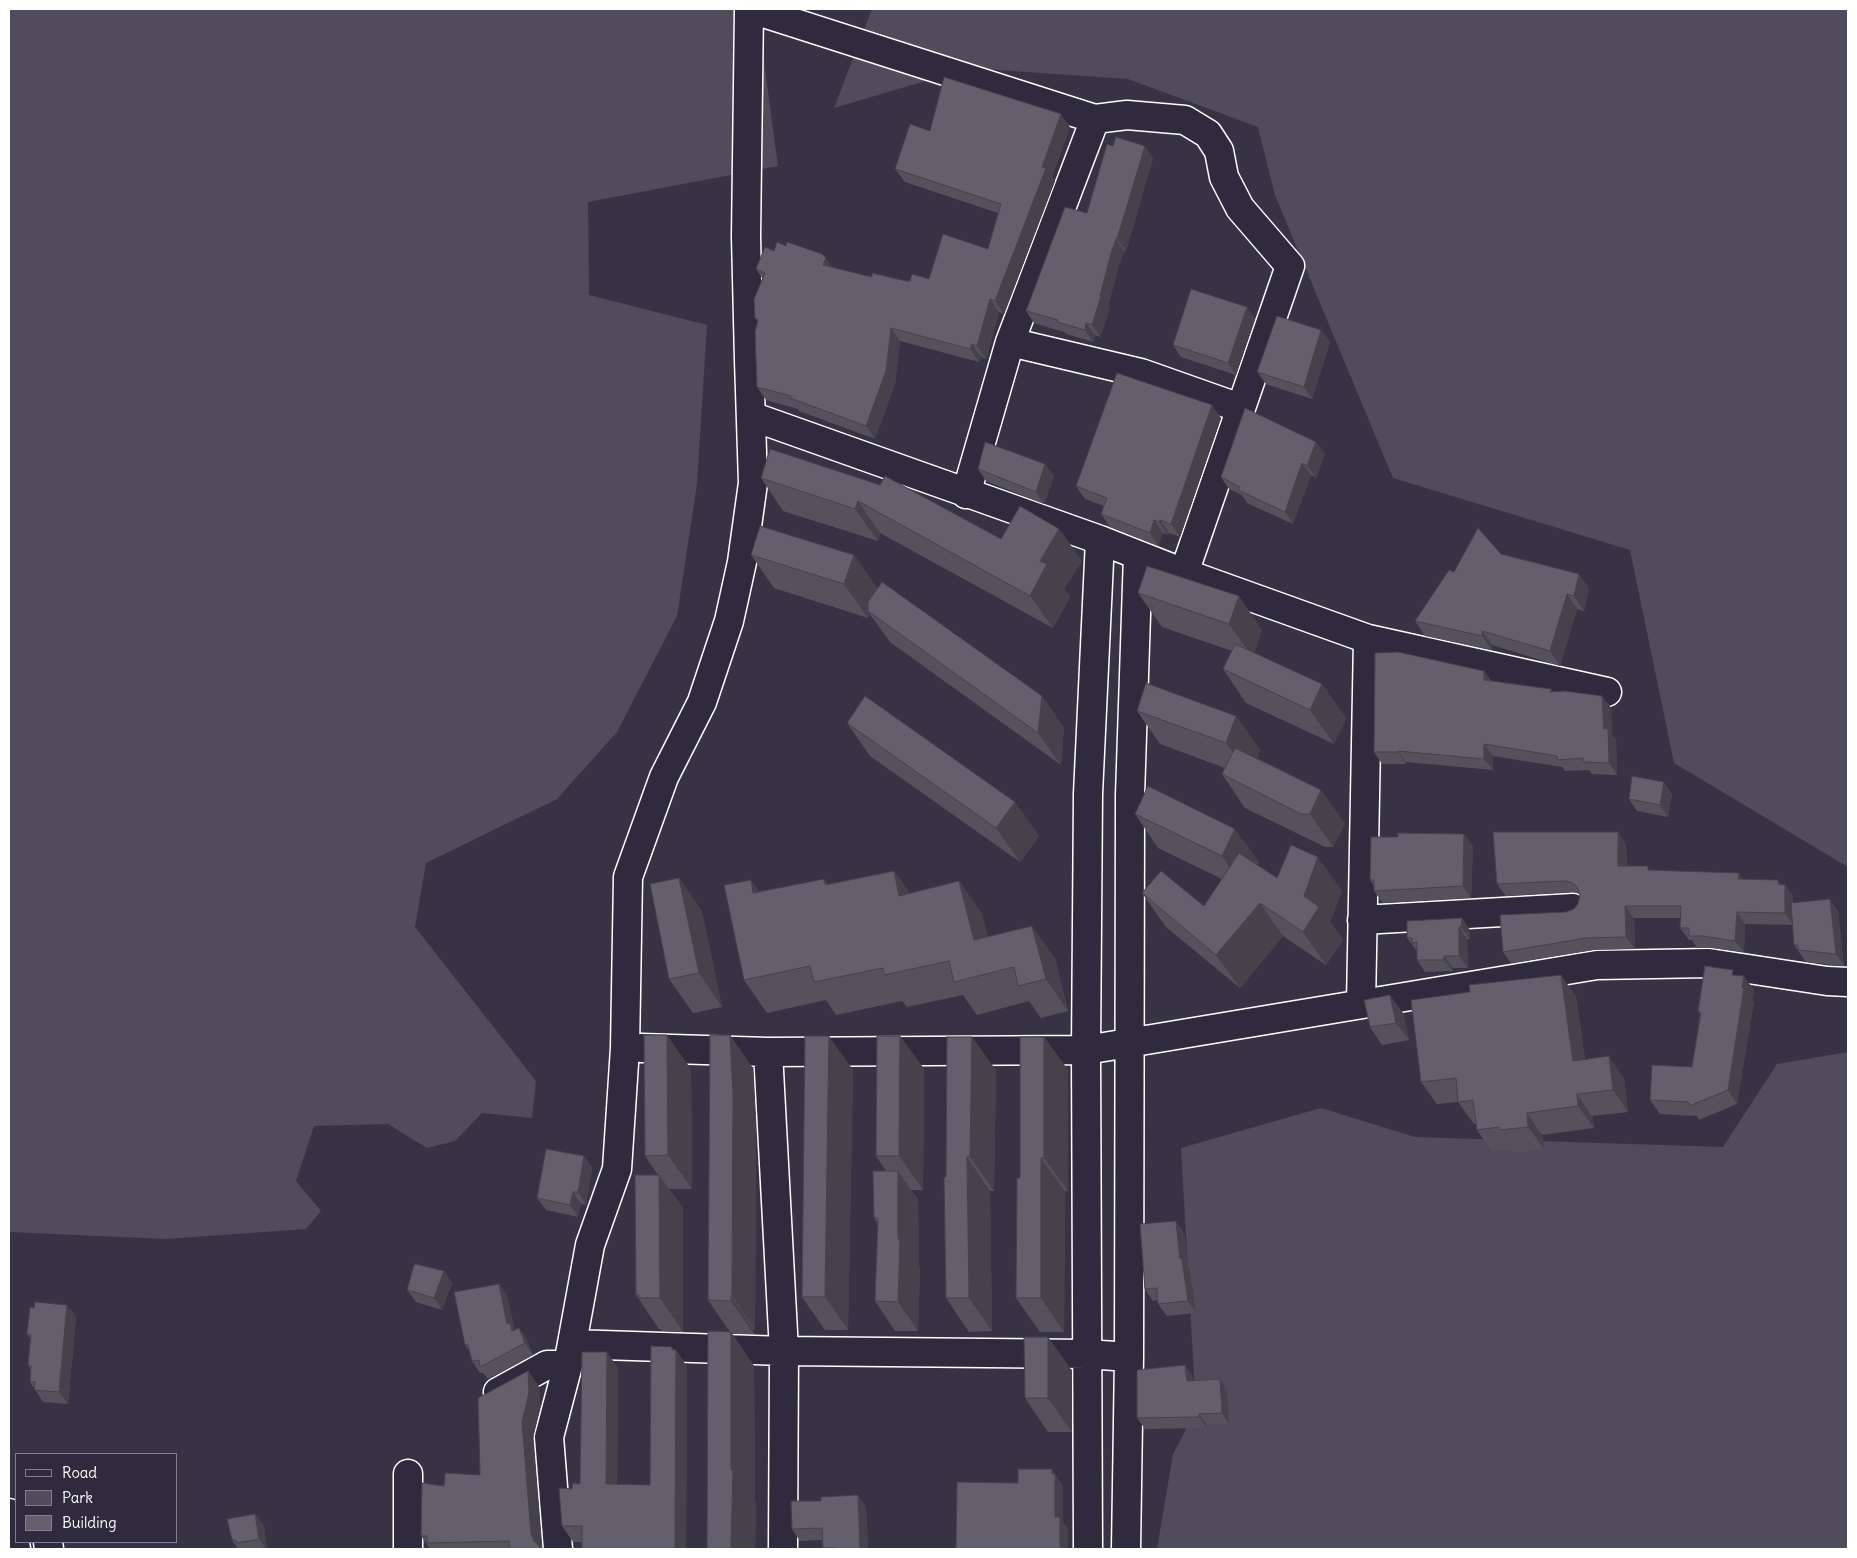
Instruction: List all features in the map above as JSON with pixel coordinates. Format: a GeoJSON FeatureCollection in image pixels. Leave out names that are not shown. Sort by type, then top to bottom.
{"type":"FeatureCollection","features":[{"type":"Feature","properties":{"kind":"street"},"geometry":{"type":"LineString","coordinates":[[558,1549],[549,1437],[570,1355],[590,1246],[617,1169],[625,1048],[628,877],[664,778],[702,702],[728,621],[742,562],[753,483],[746,236],[750,9],[1095,119],[1127,115],[1185,120],[1208,134],[1219,151],[1224,177],[1240,208],[1290,266],[1184,573]]}},
{"type":"Feature","properties":{"kind":"street"},"geometry":{"type":"LineString","coordinates":[[966,494],[1010,342],[1095,119]]}},
{"type":"Feature","properties":{"kind":"street"},"geometry":{"type":"LineString","coordinates":[[1010,342],[1141,373],[1240,408]]}},
{"type":"Feature","properties":{"kind":"street"},"geometry":{"type":"LineString","coordinates":[[751,416],[966,494],[1100,540],[1184,573],[1368,639],[1607,692]]}},
{"type":"Feature","properties":{"kind":"street"},"geometry":{"type":"LineString","coordinates":[[1088,1549],[1086,1050],[1088,794],[1100,540]]}},
{"type":"Feature","properties":{"kind":"street"},"geometry":{"type":"LineString","coordinates":[[1126,1549],[1129,1357],[1130,795],[1138,555]]}},
{"type":"Feature","properties":{"kind":"street"},"geometry":{"type":"LineString","coordinates":[[1361,1004],[1368,639]]}},
{"type":"Feature","properties":{"kind":"street"},"geometry":{"type":"LineString","coordinates":[[1088,794],[1130,795]]}},
{"type":"Feature","properties":{"kind":"street"},"geometry":{"type":"LineString","coordinates":[[1362,920],[1573,908]]}},
{"type":"Feature","properties":{"kind":"street"},"geometry":{"type":"LineString","coordinates":[[625,1048],[768,1052],[1086,1050],[1597,965],[1709,963],[1827,981],[1848,982]]}},
{"type":"Feature","properties":{"kind":"street"},"geometry":{"type":"LineString","coordinates":[[768,1052],[784,1351],[783,1549]]}},
{"type":"Feature","properties":{"kind":"street"},"geometry":{"type":"LineString","coordinates":[[479,1402],[570,1355],[784,1351],[1087,1354],[1129,1357]]}},
{"type":"Feature","properties":{"kind":"street"},"geometry":{"type":"LineString","coordinates":[[408,1474],[408,1549]]}},
{"type":"Feature","properties":{"kind":"street"},"geometry":{"type":"LineString","coordinates":[[9,1513],[16,1549]]}},
{"type":"Feature","properties":{"kind":"green space"},"geometry":{"type":"Polygon","coordinates":[[[9,9],[757,9],[778,166],[588,202],[589,295],[707,325],[697,484],[677,616],[617,732],[557,799],[426,863],[415,927],[536,1081],[532,1118],[482,1113],[455,1141],[427,1148],[388,1124],[314,1126],[296,1181],[321,1211],[306,1229],[165,1239],[9,1232],[9,9]]]}},
{"type":"Feature","properties":{"kind":"green space"},"geometry":{"type":"Polygon","coordinates":[[[872,9],[1848,9],[1848,867],[1674,763],[1630,550],[1393,478],[1275,195],[1258,127],[1128,79],[969,68],[834,108],[872,9]]]}},
{"type":"Feature","properties":{"kind":"green space"},"geometry":{"type":"Polygon","coordinates":[[[1848,1052],[1848,1549],[1157,1549],[1173,1454],[1196,1410],[1181,1148],[1321,1108],[1415,1137],[1723,1147],[1777,1064],[1848,1052]]]}},
{"type":"Feature","properties":{"kind":"building"},"geometry":{"type":"Polygon","coordinates":[[[944,77],[1061,114],[1042,167],[1046,168],[995,301],[990,299],[977,346],[972,344],[970,349],[891,328],[886,371],[866,426],[790,398],[791,396],[757,387],[755,332],[758,320],[755,318],[754,299],[765,273],[756,269],[765,247],[774,251],[777,242],[786,246],[787,242],[822,254],[826,258],[823,265],[872,277],[872,273],[906,281],[910,281],[912,274],[929,279],[943,234],[988,249],[1001,204],[895,169],[910,124],[930,131],[944,77]]]}},
{"type":"Feature","properties":{"kind":"building"},"geometry":{"type":"Polygon","coordinates":[[[1116,137],[1145,146],[1111,253],[1092,325],[1086,323],[1085,330],[1026,311],[1065,207],[1087,213],[1107,144],[1113,146],[1116,137]]]}},
{"type":"Feature","properties":{"kind":"building"},"geometry":{"type":"Polygon","coordinates":[[[1191,289],[1247,307],[1228,363],[1173,345],[1191,289]]]}},
{"type":"Feature","properties":{"kind":"building"},"geometry":{"type":"Polygon","coordinates":[[[1277,316],[1321,330],[1304,387],[1257,372],[1277,316]]]}},
{"type":"Feature","properties":{"kind":"building"},"geometry":{"type":"Polygon","coordinates":[[[1117,373],[1212,405],[1171,524],[1154,520],[1150,533],[1101,514],[1107,498],[1076,486],[1117,373]]]}},
{"type":"Feature","properties":{"kind":"building"},"geometry":{"type":"Polygon","coordinates":[[[1245,408],[1316,442],[1307,466],[1302,463],[1285,512],[1238,490],[1240,487],[1221,477],[1245,408]]]}},
{"type":"Feature","properties":{"kind":"building"},"geometry":{"type":"Polygon","coordinates":[[[985,442],[1045,464],[1036,492],[978,469],[985,442]]]}},
{"type":"Feature","properties":{"kind":"building"},"geometry":{"type":"Polygon","coordinates":[[[770,449],[880,485],[885,476],[1001,539],[1020,506],[1059,529],[1040,561],[1047,564],[1030,596],[858,501],[855,509],[761,478],[770,449]]]}},
{"type":"Feature","properties":{"kind":"building"},"geometry":{"type":"Polygon","coordinates":[[[760,526],[854,555],[844,584],[751,555],[760,526]]]}},
{"type":"Feature","properties":{"kind":"building"},"geometry":{"type":"Polygon","coordinates":[[[1478,528],[1501,554],[1579,574],[1574,596],[1567,594],[1550,651],[1482,631],[1482,636],[1415,621],[1449,570],[1454,572],[1478,528]]]}},
{"type":"Feature","properties":{"kind":"building"},"geometry":{"type":"Polygon","coordinates":[[[1147,566],[1239,596],[1229,624],[1138,593],[1147,566]]]}},
{"type":"Feature","properties":{"kind":"building"},"geometry":{"type":"Polygon","coordinates":[[[882,582],[1042,696],[1038,733],[868,611],[868,602],[882,582]]]}},
{"type":"Feature","properties":{"kind":"building"},"geometry":{"type":"Polygon","coordinates":[[[1235,644],[1322,684],[1310,710],[1223,669],[1235,644]]]}},
{"type":"Feature","properties":{"kind":"building"},"geometry":{"type":"Polygon","coordinates":[[[1398,652],[1484,671],[1484,680],[1551,689],[1550,692],[1564,691],[1602,696],[1604,729],[1608,728],[1609,763],[1584,762],[1583,758],[1557,760],[1557,756],[1484,744],[1484,759],[1398,751],[1374,752],[1375,653],[1398,652]]]}},
{"type":"Feature","properties":{"kind":"building"},"geometry":{"type":"Polygon","coordinates":[[[1146,683],[1236,716],[1226,743],[1137,711],[1146,683]]]}},
{"type":"Feature","properties":{"kind":"building"},"geometry":{"type":"Polygon","coordinates":[[[865,696],[1015,802],[996,828],[847,723],[865,696]]]}},
{"type":"Feature","properties":{"kind":"building"},"geometry":{"type":"Polygon","coordinates":[[[1235,748],[1321,790],[1310,814],[1301,814],[1222,774],[1235,748]]]}},
{"type":"Feature","properties":{"kind":"building"},"geometry":{"type":"Polygon","coordinates":[[[1632,776],[1664,782],[1660,805],[1629,799],[1632,776]]]}},
{"type":"Feature","properties":{"kind":"building"},"geometry":{"type":"Polygon","coordinates":[[[1148,786],[1235,829],[1222,856],[1135,814],[1148,786]]]}},
{"type":"Feature","properties":{"kind":"building"},"geometry":{"type":"Polygon","coordinates":[[[1493,832],[1618,832],[1618,866],[1648,866],[1648,870],[1739,873],[1738,879],[1778,880],[1778,884],[1785,885],[1785,913],[1737,912],[1735,941],[1703,936],[1689,936],[1689,928],[1680,928],[1681,906],[1625,906],[1626,937],[1586,938],[1503,952],[1500,915],[1566,912],[1574,909],[1578,904],[1580,895],[1577,887],[1571,882],[1564,881],[1497,884],[1493,832]]]}},
{"type":"Feature","properties":{"kind":"building"},"geometry":{"type":"Polygon","coordinates":[[[1398,833],[1464,834],[1463,886],[1374,891],[1374,880],[1370,880],[1371,837],[1398,837],[1398,833]]]}},
{"type":"Feature","properties":{"kind":"building"},"geometry":{"type":"Polygon","coordinates":[[[1291,845],[1318,857],[1304,896],[1319,907],[1303,932],[1260,903],[1216,955],[1142,893],[1161,871],[1204,906],[1239,853],[1277,878],[1291,845]]]}},
{"type":"Feature","properties":{"kind":"building"},"geometry":{"type":"Polygon","coordinates":[[[894,871],[899,896],[959,881],[974,940],[1032,926],[1046,979],[1018,986],[1014,967],[954,982],[949,961],[884,975],[883,968],[814,982],[810,966],[744,980],[724,885],[751,880],[753,893],[824,879],[825,885],[894,871]]]}},
{"type":"Feature","properties":{"kind":"building"},"geometry":{"type":"Polygon","coordinates":[[[679,878],[699,973],[669,979],[650,884],[679,878]]]}},
{"type":"Feature","properties":{"kind":"building"},"geometry":{"type":"Polygon","coordinates":[[[1830,899],[1836,954],[1798,950],[1798,945],[1794,945],[1791,903],[1830,899]]]}},
{"type":"Feature","properties":{"kind":"building"},"geometry":{"type":"Polygon","coordinates":[[[1462,918],[1461,927],[1459,927],[1459,956],[1444,956],[1444,960],[1417,960],[1417,942],[1412,943],[1412,938],[1407,938],[1407,921],[1462,918]]]}},
{"type":"Feature","properties":{"kind":"building"},"geometry":{"type":"Polygon","coordinates":[[[1705,966],[1733,970],[1732,975],[1744,976],[1742,988],[1744,988],[1728,1090],[1689,1106],[1688,1102],[1650,1100],[1652,1065],[1692,1067],[1701,1012],[1698,1011],[1705,966]]]}},
{"type":"Feature","properties":{"kind":"building"},"geometry":{"type":"Polygon","coordinates":[[[1561,975],[1573,1061],[1609,1056],[1613,1090],[1577,1094],[1578,1106],[1527,1113],[1528,1127],[1499,1130],[1499,1127],[1477,1130],[1473,1100],[1458,1102],[1456,1078],[1421,1082],[1411,1000],[1470,992],[1469,985],[1561,975]]]}},
{"type":"Feature","properties":{"kind":"building"},"geometry":{"type":"Polygon","coordinates":[[[1390,995],[1396,1023],[1370,1027],[1364,1000],[1390,995]]]}},
{"type":"Feature","properties":{"kind":"building"},"geometry":{"type":"Polygon","coordinates":[[[644,1035],[667,1035],[668,1155],[645,1156],[644,1035]]]}},
{"type":"Feature","properties":{"kind":"building"},"geometry":{"type":"Polygon","coordinates":[[[710,1035],[730,1035],[733,1094],[731,1301],[708,1300],[710,1035]]]}},
{"type":"Feature","properties":{"kind":"building"},"geometry":{"type":"Polygon","coordinates":[[[805,1036],[829,1036],[825,1297],[802,1297],[805,1036]]]}},
{"type":"Feature","properties":{"kind":"building"},"geometry":{"type":"Polygon","coordinates":[[[877,1036],[900,1036],[899,1156],[876,1156],[877,1036]]]}},
{"type":"Feature","properties":{"kind":"building"},"geometry":{"type":"Polygon","coordinates":[[[947,1037],[972,1037],[970,1157],[967,1157],[969,1298],[946,1298],[944,1177],[946,1177],[947,1037]]]}},
{"type":"Feature","properties":{"kind":"building"},"geometry":{"type":"Polygon","coordinates":[[[1020,1037],[1044,1037],[1044,1158],[1041,1158],[1041,1298],[1016,1298],[1017,1178],[1020,1178],[1020,1037]]]}},
{"type":"Feature","properties":{"kind":"building"},"geometry":{"type":"Polygon","coordinates":[[[546,1149],[584,1156],[578,1192],[573,1192],[570,1205],[537,1198],[546,1149]]]}},
{"type":"Feature","properties":{"kind":"building"},"geometry":{"type":"Polygon","coordinates":[[[873,1171],[898,1171],[898,1239],[900,1239],[898,1302],[875,1301],[878,1218],[874,1218],[873,1171]]]}},
{"type":"Feature","properties":{"kind":"building"},"geometry":{"type":"Polygon","coordinates":[[[635,1175],[659,1175],[660,1298],[639,1298],[639,1295],[636,1295],[635,1175]]]}},
{"type":"Feature","properties":{"kind":"building"},"geometry":{"type":"Polygon","coordinates":[[[1176,1221],[1180,1259],[1182,1259],[1188,1301],[1158,1304],[1157,1288],[1145,1289],[1140,1224],[1176,1221]]]}},
{"type":"Feature","properties":{"kind":"building"},"geometry":{"type":"Polygon","coordinates":[[[414,1265],[444,1271],[434,1298],[407,1290],[414,1265]]]}},
{"type":"Feature","properties":{"kind":"building"},"geometry":{"type":"Polygon","coordinates":[[[499,1284],[507,1324],[510,1323],[512,1331],[519,1328],[525,1343],[480,1367],[479,1360],[472,1361],[468,1345],[465,1345],[454,1292],[499,1284]]]}},
{"type":"Feature","properties":{"kind":"building"},"geometry":{"type":"Polygon","coordinates":[[[35,1302],[67,1305],[59,1392],[34,1390],[35,1382],[30,1382],[31,1366],[28,1365],[31,1335],[27,1334],[30,1307],[34,1308],[35,1302]]]}},
{"type":"Feature","properties":{"kind":"building"},"geometry":{"type":"Polygon","coordinates":[[[708,1331],[731,1332],[731,1470],[733,1470],[731,1549],[707,1549],[708,1331]]]}},
{"type":"Feature","properties":{"kind":"building"},"geometry":{"type":"Polygon","coordinates":[[[1024,1337],[1048,1337],[1048,1398],[1025,1398],[1024,1337]]]}},
{"type":"Feature","properties":{"kind":"building"},"geometry":{"type":"Polygon","coordinates":[[[651,1346],[672,1347],[672,1350],[676,1350],[675,1549],[582,1549],[582,1526],[562,1526],[559,1488],[572,1489],[573,1483],[580,1484],[582,1352],[607,1352],[606,1484],[650,1485],[651,1346]]]}},
{"type":"Feature","properties":{"kind":"building"},"geometry":{"type":"Polygon","coordinates":[[[1185,1365],[1187,1381],[1220,1379],[1222,1413],[1199,1414],[1199,1417],[1137,1418],[1137,1370],[1185,1365]]]}},
{"type":"Feature","properties":{"kind":"building"},"geometry":{"type":"Polygon","coordinates":[[[528,1371],[529,1392],[522,1422],[531,1534],[540,1549],[510,1549],[509,1541],[427,1543],[427,1536],[421,1536],[422,1483],[444,1486],[445,1473],[480,1475],[478,1398],[528,1371]]]}},
{"type":"Feature","properties":{"kind":"building"},"geometry":{"type":"Polygon","coordinates":[[[1018,1469],[1052,1469],[1052,1474],[1055,1474],[1055,1517],[1060,1517],[1060,1549],[956,1549],[957,1482],[1018,1483],[1018,1469]]]}},
{"type":"Feature","properties":{"kind":"building"},"geometry":{"type":"Polygon","coordinates":[[[858,1495],[860,1549],[823,1548],[822,1528],[792,1529],[791,1501],[821,1501],[821,1497],[858,1495]]]}},
{"type":"Feature","properties":{"kind":"building"},"geometry":{"type":"Polygon","coordinates":[[[255,1514],[259,1539],[237,1543],[236,1540],[232,1540],[227,1519],[255,1514]]]}}]}
